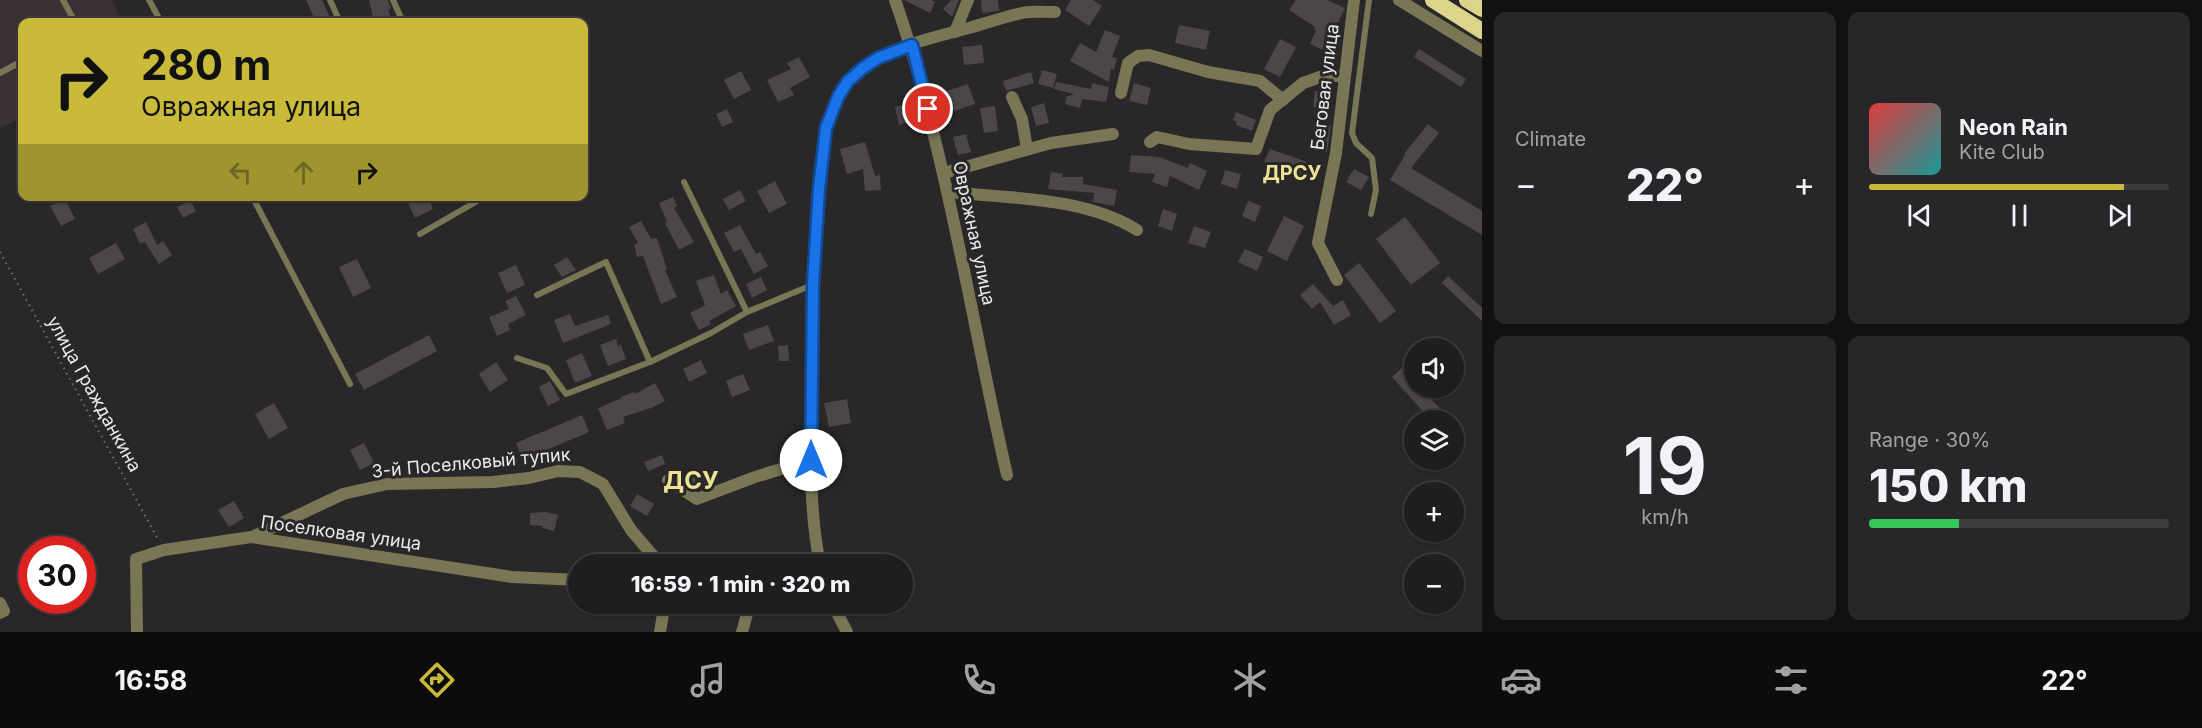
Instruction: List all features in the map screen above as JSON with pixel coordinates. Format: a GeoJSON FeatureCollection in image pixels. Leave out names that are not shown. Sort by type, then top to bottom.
{"type":"FeatureCollection","features":[{"type":"Feature","properties":{"kind":"highway"},"geometry":{"type":"LineString","coordinates":[[1433,0],[1482,31]]}},
{"type":"Feature","properties":{"kind":"highway"},"geometry":{"type":"LineString","coordinates":[[1467,0],[1482,9]]}},
{"type":"Feature","properties":{"kind":"street","name":"Овражная улица"},"geometry":{"type":"LineString","coordinates":[[895,0],[916,43],[991,408],[1007,475]]}},
{"type":"Feature","properties":{"kind":"street"},"geometry":{"type":"LineString","coordinates":[[955,32],[968,0]]}},
{"type":"Feature","properties":{"kind":"street","name":"Беговая улица"},"geometry":{"type":"LineString","coordinates":[[1337,280],[1318,243],[1336,153],[1354,0]]}},
{"type":"Feature","properties":{"kind":"street"},"geometry":{"type":"LineString","coordinates":[[1399,0],[1482,51]]}},
{"type":"Feature","properties":{"kind":"street"},"geometry":{"type":"LineString","coordinates":[[818,554],[811,460],[813,285],[823,150],[831,113],[848,81],[878,58],[916,43],[1024,12],[1054,12]]}},
{"type":"Feature","properties":{"kind":"street"},"geometry":{"type":"LineString","coordinates":[[1121,93],[1128,63],[1138,56],[1149,55],[1208,72],[1260,81],[1283,100]]}},
{"type":"Feature","properties":{"kind":"street"},"geometry":{"type":"LineString","coordinates":[[1150,142],[1157,137],[1189,144],[1256,148],[1270,110],[1303,83],[1323,76],[1344,76]]}},
{"type":"Feature","properties":{"kind":"street"},"geometry":{"type":"LineString","coordinates":[[1012,97],[1022,119],[1027,149]]}},
{"type":"Feature","properties":{"kind":"street"},"geometry":{"type":"LineString","coordinates":[[944,173],[1051,143],[1113,134]]}},
{"type":"Feature","properties":{"kind":"street"},"geometry":{"type":"LineString","coordinates":[[948,192],[1059,202],[1123,221],[1137,230]]}},
{"type":"Feature","properties":{"kind":"street"},"geometry":{"type":"LineString","coordinates":[[668,480],[698,499],[755,477],[811,460]]}},
{"type":"Feature","properties":{"kind":"street","name":"3-й Поселковый тупик"},"geometry":{"type":"LineString","coordinates":[[251,537],[343,494],[387,484],[493,482],[529,478],[558,471],[580,472],[603,484],[631,530],[651,554]]}},
{"type":"Feature","properties":{"kind":"street","name":"Поселковая улица"},"geometry":{"type":"LineString","coordinates":[[137,632],[136,560],[164,550],[251,537],[512,577],[568,580]]}},
{"type":"Feature","properties":{"kind":"street"},"geometry":{"type":"LineString","coordinates":[[660,632],[664,614]]}},
{"type":"Feature","properties":{"kind":"street"},"geometry":{"type":"LineString","coordinates":[[742,632],[747,614]]}},
{"type":"Feature","properties":{"kind":"street"},"geometry":{"type":"LineString","coordinates":[[837,614],[847,632]]}},
{"type":"Feature","properties":{"kind":"lane"},"geometry":{"type":"LineString","coordinates":[[63,0],[73,18]]}},
{"type":"Feature","properties":{"kind":"lane"},"geometry":{"type":"LineString","coordinates":[[149,0],[159,18]]}},
{"type":"Feature","properties":{"kind":"lane"},"geometry":{"type":"LineString","coordinates":[[330,0],[338,18]]}},
{"type":"Feature","properties":{"kind":"lane"},"geometry":{"type":"LineString","coordinates":[[393,0],[401,18]]}},
{"type":"Feature","properties":{"kind":"lane"},"geometry":{"type":"LineString","coordinates":[[1368,0],[1352,133],[1356,143],[1372,159],[1375,169],[1376,190],[1371,214]]}},
{"type":"Feature","properties":{"kind":"lane"},"geometry":{"type":"LineString","coordinates":[[0,73],[18,63]]}},
{"type":"Feature","properties":{"kind":"lane"},"geometry":{"type":"LineString","coordinates":[[684,182],[747,312]]}},
{"type":"Feature","properties":{"kind":"lane"},"geometry":{"type":"LineString","coordinates":[[255,201],[350,384]]}},
{"type":"Feature","properties":{"kind":"lane"},"geometry":{"type":"LineString","coordinates":[[420,234],[477,201]]}},
{"type":"Feature","properties":{"kind":"lane"},"geometry":{"type":"LineString","coordinates":[[537,295],[606,262],[651,362]]}},
{"type":"Feature","properties":{"kind":"lane"},"geometry":{"type":"LineString","coordinates":[[517,358],[547,368],[566,394],[651,362],[711,333],[747,312],[813,285]]}},
{"type":"Feature","properties":{"kind":"path","name":"улица Гражданкина"},"geometry":{"type":"LineString","coordinates":[[0,252],[164,550]]}},
{"type":"Feature","properties":{"kind":"shaded area"},"geometry":{"type":"Polygon","coordinates":[[[0,0],[111,0],[121,18],[18,18],[18,119],[0,129],[0,0]]]}},
{"type":"Feature","properties":{"kind":"building"},"geometry":{"type":"Polygon","coordinates":[[[306,0],[322,0],[330,18],[314,18],[306,0]]]}},
{"type":"Feature","properties":{"kind":"building"},"geometry":{"type":"Polygon","coordinates":[[[369,0],[388,0],[391,9],[388,10],[391,18],[373,18],[369,0]]]}},
{"type":"Feature","properties":{"kind":"building"},"geometry":{"type":"Polygon","coordinates":[[[904,0],[931,0],[935,2],[930,13],[904,0]]]}},
{"type":"Feature","properties":{"kind":"building"},"geometry":{"type":"Polygon","coordinates":[[[951,0],[959,0],[952,17],[943,9],[951,0]]]}},
{"type":"Feature","properties":{"kind":"building"},"geometry":{"type":"Polygon","coordinates":[[[981,0],[998,0],[999,11],[982,13],[981,0]]]}},
{"type":"Feature","properties":{"kind":"building"},"geometry":{"type":"Polygon","coordinates":[[[1071,0],[1093,0],[1102,6],[1089,26],[1065,10],[1071,0]]]}},
{"type":"Feature","properties":{"kind":"building"},"geometry":{"type":"Polygon","coordinates":[[[1296,0],[1327,0],[1345,8],[1325,51],[1310,44],[1316,30],[1315,27],[1289,10],[1296,0]]]}},
{"type":"Feature","properties":{"kind":"building"},"geometry":{"type":"Polygon","coordinates":[[[1179,25],[1210,31],[1206,50],[1175,43],[1179,25]]]}},
{"type":"Feature","properties":{"kind":"building"},"geometry":{"type":"Polygon","coordinates":[[[1105,30],[1120,36],[1112,57],[1117,58],[1114,70],[1111,69],[1109,82],[1070,61],[1080,43],[1096,52],[1105,30]]]}},
{"type":"Feature","properties":{"kind":"building"},"geometry":{"type":"Polygon","coordinates":[[[1280,39],[1296,47],[1280,77],[1264,69],[1280,39]]]}},
{"type":"Feature","properties":{"kind":"building"},"geometry":{"type":"Polygon","coordinates":[[[982,45],[984,63],[964,65],[962,47],[982,45]]]}},
{"type":"Feature","properties":{"kind":"building"},"geometry":{"type":"Polygon","coordinates":[[[1419,49],[1466,79],[1461,87],[1414,57],[1419,49]]]}},
{"type":"Feature","properties":{"kind":"building"},"geometry":{"type":"Polygon","coordinates":[[[799,57],[810,77],[790,88],[794,95],[778,102],[767,80],[791,69],[787,63],[799,57]]]}},
{"type":"Feature","properties":{"kind":"building"},"geometry":{"type":"Polygon","coordinates":[[[1042,70],[1057,74],[1053,88],[1038,84],[1042,70]]]}},
{"type":"Feature","properties":{"kind":"building"},"geometry":{"type":"Polygon","coordinates":[[[741,71],[751,90],[734,99],[724,80],[741,71]]]}},
{"type":"Feature","properties":{"kind":"building"},"geometry":{"type":"Polygon","coordinates":[[[1031,72],[1034,83],[1006,91],[1003,81],[1031,72]]]}},
{"type":"Feature","properties":{"kind":"building"},"geometry":{"type":"Polygon","coordinates":[[[1056,82],[1091,89],[1092,83],[1109,87],[1106,102],[1082,99],[1080,108],[1065,104],[1066,97],[1074,94],[1054,89],[1056,82]]]}},
{"type":"Feature","properties":{"kind":"building"},"geometry":{"type":"Polygon","coordinates":[[[1134,83],[1151,88],[1147,105],[1129,101],[1134,83]]]}},
{"type":"Feature","properties":{"kind":"building"},"geometry":{"type":"Polygon","coordinates":[[[968,84],[975,104],[954,111],[947,91],[968,84]]]}},
{"type":"Feature","properties":{"kind":"building"},"geometry":{"type":"Polygon","coordinates":[[[1315,91],[1333,94],[1330,110],[1313,107],[1315,91]]]}},
{"type":"Feature","properties":{"kind":"building"},"geometry":{"type":"Polygon","coordinates":[[[913,103],[918,120],[899,125],[895,107],[913,103]]]}},
{"type":"Feature","properties":{"kind":"building"},"geometry":{"type":"Polygon","coordinates":[[[1044,103],[1049,123],[1036,126],[1031,107],[1044,103]]]}},
{"type":"Feature","properties":{"kind":"building"},"geometry":{"type":"Polygon","coordinates":[[[995,106],[998,131],[984,133],[980,108],[995,106]]]}},
{"type":"Feature","properties":{"kind":"building"},"geometry":{"type":"Polygon","coordinates":[[[727,109],[733,122],[722,127],[716,114],[727,109]]]}},
{"type":"Feature","properties":{"kind":"building"},"geometry":{"type":"Polygon","coordinates":[[[1236,112],[1256,120],[1252,131],[1236,125],[1237,122],[1233,120],[1236,112]]]}},
{"type":"Feature","properties":{"kind":"building"},"geometry":{"type":"Polygon","coordinates":[[[1320,123],[1331,126],[1327,152],[1312,147],[1320,123]]]}},
{"type":"Feature","properties":{"kind":"building"},"geometry":{"type":"Polygon","coordinates":[[[1428,124],[1439,133],[1411,168],[1482,211],[1482,235],[1390,180],[1404,154],[1428,124]]]}},
{"type":"Feature","properties":{"kind":"building"},"geometry":{"type":"Polygon","coordinates":[[[966,134],[971,152],[958,155],[953,137],[966,134]]]}},
{"type":"Feature","properties":{"kind":"building"},"geometry":{"type":"Polygon","coordinates":[[[865,142],[875,176],[880,175],[881,190],[865,191],[863,169],[847,174],[840,149],[865,142]]]}},
{"type":"Feature","properties":{"kind":"building"},"geometry":{"type":"Polygon","coordinates":[[[1270,149],[1313,164],[1307,181],[1264,162],[1270,149]]]}},
{"type":"Feature","properties":{"kind":"building"},"geometry":{"type":"Polygon","coordinates":[[[1131,155],[1159,157],[1188,168],[1190,163],[1207,171],[1199,190],[1170,176],[1167,187],[1152,182],[1155,174],[1129,172],[1131,155]]]}},
{"type":"Feature","properties":{"kind":"building"},"geometry":{"type":"Polygon","coordinates":[[[1354,169],[1369,177],[1361,190],[1346,182],[1354,169]]]}},
{"type":"Feature","properties":{"kind":"building"},"geometry":{"type":"Polygon","coordinates":[[[1225,170],[1241,174],[1237,189],[1221,184],[1225,170]]]}},
{"type":"Feature","properties":{"kind":"building"},"geometry":{"type":"Polygon","coordinates":[[[1051,172],[1063,174],[1062,177],[1083,177],[1083,184],[1117,190],[1114,206],[1093,202],[1094,193],[1048,189],[1051,172]]]}},
{"type":"Feature","properties":{"kind":"building"},"geometry":{"type":"Polygon","coordinates":[[[775,181],[787,204],[769,213],[757,191],[775,181]]]}},
{"type":"Feature","properties":{"kind":"building"},"geometry":{"type":"Polygon","coordinates":[[[740,190],[746,201],[729,210],[723,199],[740,190]]]}},
{"type":"Feature","properties":{"kind":"building"},"geometry":{"type":"Polygon","coordinates":[[[673,197],[677,206],[674,208],[694,242],[679,250],[665,223],[667,222],[659,203],[673,197]]]}},
{"type":"Feature","properties":{"kind":"building"},"geometry":{"type":"Polygon","coordinates":[[[66,201],[75,219],[61,226],[50,206],[66,201]]]}},
{"type":"Feature","properties":{"kind":"building"},"geometry":{"type":"Polygon","coordinates":[[[190,201],[196,211],[183,218],[177,207],[190,201]]]}},
{"type":"Feature","properties":{"kind":"building"},"geometry":{"type":"Polygon","coordinates":[[[407,201],[429,201],[433,209],[415,218],[407,201]]]}},
{"type":"Feature","properties":{"kind":"building"},"geometry":{"type":"Polygon","coordinates":[[[1248,201],[1261,206],[1255,222],[1242,216],[1248,201]]]}},
{"type":"Feature","properties":{"kind":"building"},"geometry":{"type":"Polygon","coordinates":[[[1163,209],[1177,214],[1172,231],[1158,226],[1163,209]]]}},
{"type":"Feature","properties":{"kind":"building"},"geometry":{"type":"Polygon","coordinates":[[[1284,216],[1304,226],[1287,261],[1267,251],[1284,216]]]}},
{"type":"Feature","properties":{"kind":"building"},"geometry":{"type":"Polygon","coordinates":[[[1405,217],[1440,263],[1411,285],[1376,239],[1405,217]]]}},
{"type":"Feature","properties":{"kind":"building"},"geometry":{"type":"Polygon","coordinates":[[[641,221],[651,239],[657,238],[667,269],[665,270],[677,297],[661,304],[643,256],[637,257],[634,245],[638,243],[629,227],[641,221]]]}},
{"type":"Feature","properties":{"kind":"building"},"geometry":{"type":"Polygon","coordinates":[[[146,222],[157,245],[163,241],[172,255],[159,264],[145,242],[140,244],[133,229],[146,222]]]}},
{"type":"Feature","properties":{"kind":"building"},"geometry":{"type":"Polygon","coordinates":[[[740,225],[756,254],[760,252],[768,266],[754,274],[741,249],[734,252],[724,233],[740,225]]]}},
{"type":"Feature","properties":{"kind":"building"},"geometry":{"type":"Polygon","coordinates":[[[1194,226],[1211,232],[1205,248],[1188,243],[1194,226]]]}},
{"type":"Feature","properties":{"kind":"building"},"geometry":{"type":"Polygon","coordinates":[[[116,243],[125,259],[98,274],[89,258],[116,243]]]}},
{"type":"Feature","properties":{"kind":"building"},"geometry":{"type":"Polygon","coordinates":[[[1245,249],[1263,257],[1257,271],[1238,262],[1245,249]]]}},
{"type":"Feature","properties":{"kind":"building"},"geometry":{"type":"Polygon","coordinates":[[[567,257],[576,270],[562,277],[554,265],[567,257]]]}},
{"type":"Feature","properties":{"kind":"building"},"geometry":{"type":"Polygon","coordinates":[[[357,259],[371,288],[353,297],[339,267],[357,259]]]}},
{"type":"Feature","properties":{"kind":"building"},"geometry":{"type":"Polygon","coordinates":[[[1359,263],[1396,311],[1380,323],[1344,275],[1359,263]]]}},
{"type":"Feature","properties":{"kind":"building"},"geometry":{"type":"Polygon","coordinates":[[[516,265],[525,285],[507,293],[498,273],[516,265]]]}},
{"type":"Feature","properties":{"kind":"building"},"geometry":{"type":"Polygon","coordinates":[[[714,275],[721,294],[727,290],[736,306],[709,321],[711,324],[699,330],[690,313],[705,305],[696,281],[714,275]]]}},
{"type":"Feature","properties":{"kind":"building"},"geometry":{"type":"Polygon","coordinates":[[[1448,276],[1482,308],[1482,321],[1442,283],[1448,276]]]}},
{"type":"Feature","properties":{"kind":"building"},"geometry":{"type":"Polygon","coordinates":[[[761,277],[767,290],[752,298],[746,284],[761,277]]]}},
{"type":"Feature","properties":{"kind":"building"},"geometry":{"type":"Polygon","coordinates":[[[1313,284],[1333,306],[1343,300],[1351,315],[1334,325],[1320,302],[1312,309],[1300,295],[1313,284]]]}},
{"type":"Feature","properties":{"kind":"building"},"geometry":{"type":"Polygon","coordinates":[[[516,296],[526,315],[508,324],[510,330],[497,336],[489,317],[509,309],[505,301],[516,296]]]}},
{"type":"Feature","properties":{"kind":"building"},"geometry":{"type":"Polygon","coordinates":[[[570,314],[575,326],[608,315],[611,324],[563,343],[554,320],[570,314]]]}},
{"type":"Feature","properties":{"kind":"building"},"geometry":{"type":"Polygon","coordinates":[[[768,325],[774,341],[749,350],[743,334],[768,325]]]}},
{"type":"Feature","properties":{"kind":"building"},"geometry":{"type":"Polygon","coordinates":[[[429,335],[437,351],[364,390],[355,374],[429,335]]]}},
{"type":"Feature","properties":{"kind":"building"},"geometry":{"type":"Polygon","coordinates":[[[616,339],[626,359],[608,366],[600,345],[616,339]]]}},
{"type":"Feature","properties":{"kind":"building"},"geometry":{"type":"Polygon","coordinates":[[[788,345],[789,361],[779,361],[778,346],[788,345]]]}},
{"type":"Feature","properties":{"kind":"building"},"geometry":{"type":"Polygon","coordinates":[[[582,353],[592,376],[575,383],[566,360],[582,353]]]}},
{"type":"Feature","properties":{"kind":"building"},"geometry":{"type":"Polygon","coordinates":[[[701,360],[707,373],[689,382],[683,369],[701,360]]]}},
{"type":"Feature","properties":{"kind":"building"},"geometry":{"type":"Polygon","coordinates":[[[496,362],[508,380],[490,392],[479,374],[496,362]]]}},
{"type":"Feature","properties":{"kind":"building"},"geometry":{"type":"Polygon","coordinates":[[[1402,368],[1404,370],[1404,390],[1392,377],[1402,368]]]}},
{"type":"Feature","properties":{"kind":"building"},"geometry":{"type":"Polygon","coordinates":[[[743,374],[750,390],[732,397],[726,381],[743,374]]]}},
{"type":"Feature","properties":{"kind":"building"},"geometry":{"type":"Polygon","coordinates":[[[550,381],[560,400],[548,406],[539,387],[550,381]]]}},
{"type":"Feature","properties":{"kind":"building"},"geometry":{"type":"Polygon","coordinates":[[[655,383],[665,401],[623,417],[625,423],[607,430],[598,408],[634,392],[635,394],[655,383]]]}},
{"type":"Feature","properties":{"kind":"building"},"geometry":{"type":"Polygon","coordinates":[[[1411,398],[1430,398],[1441,410],[1422,410],[1411,398]]]}},
{"type":"Feature","properties":{"kind":"building"},"geometry":{"type":"Polygon","coordinates":[[[847,399],[851,423],[829,427],[824,403],[847,399]]]}},
{"type":"Feature","properties":{"kind":"building"},"geometry":{"type":"Polygon","coordinates":[[[274,403],[288,428],[269,439],[255,414],[274,403]]]}},
{"type":"Feature","properties":{"kind":"building"},"geometry":{"type":"Polygon","coordinates":[[[582,415],[589,432],[523,460],[516,443],[582,415]]]}},
{"type":"Feature","properties":{"kind":"building"},"geometry":{"type":"Polygon","coordinates":[[[364,443],[374,463],[360,470],[350,450],[364,443]]]}},
{"type":"Feature","properties":{"kind":"building"},"geometry":{"type":"Polygon","coordinates":[[[662,455],[665,464],[648,471],[644,462],[662,455]]]}},
{"type":"Feature","properties":{"kind":"building"},"geometry":{"type":"Polygon","coordinates":[[[704,472],[707,485],[695,488],[686,482],[684,476],[704,472]]]}},
{"type":"Feature","properties":{"kind":"building"},"geometry":{"type":"Polygon","coordinates":[[[637,494],[654,504],[647,516],[630,506],[637,494]]]}},
{"type":"Feature","properties":{"kind":"building"},"geometry":{"type":"Polygon","coordinates":[[[234,501],[244,518],[229,527],[218,510],[234,501]]]}},
{"type":"Feature","properties":{"kind":"building"},"geometry":{"type":"Polygon","coordinates":[[[546,512],[558,515],[554,531],[542,528],[543,526],[530,525],[530,513],[546,512]]]}},
{"type":"Feature","properties":{"kind":"district","name":"ДРСУ"},"geometry":{"type":"Point","coordinates":[1292,173]}},
{"type":"Feature","properties":{"kind":"district","name":"ДСУ"},"geometry":{"type":"Point","coordinates":[691,481]}},
{"type":"Feature","properties":{"kind":"route"},"geometry":{"type":"LineString","coordinates":[[811,460],[813,285],[819,189],[826,128],[838,97],[848,81],[878,58],[912,45],[928,109]]}}]}
